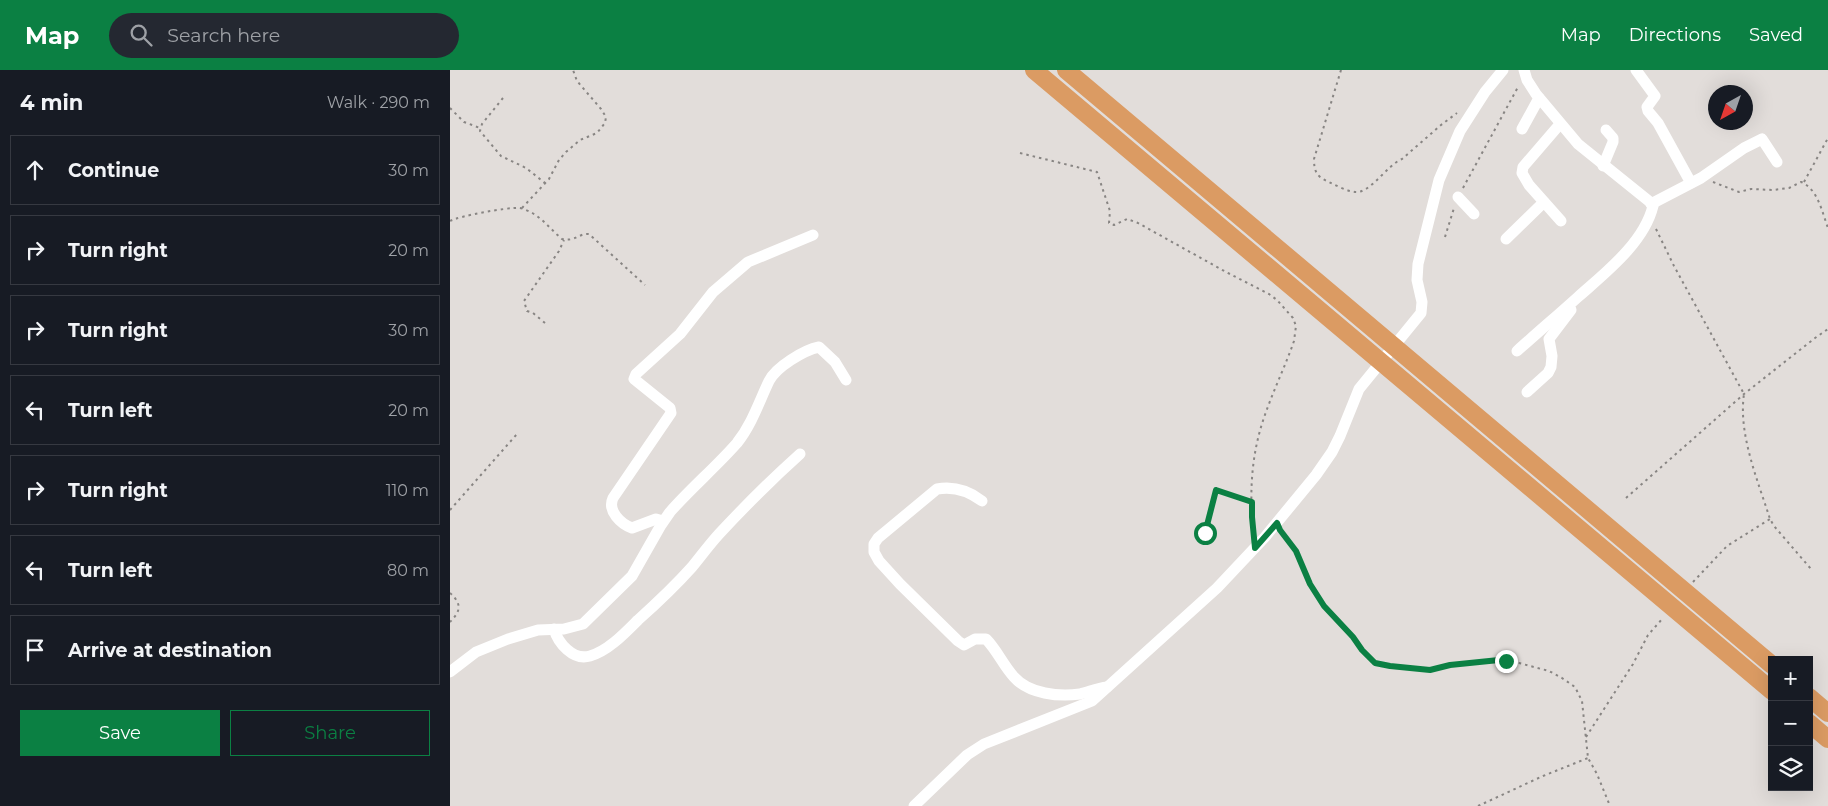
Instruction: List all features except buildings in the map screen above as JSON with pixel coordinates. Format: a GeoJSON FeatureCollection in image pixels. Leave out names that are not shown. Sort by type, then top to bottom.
{"type":"FeatureCollection","features":[{"type":"Feature","properties":{"kind":"highway"},"geometry":{"type":"LineString","coordinates":[[1034,70],[1768,688]]}},
{"type":"Feature","properties":{"kind":"highway"},"geometry":{"type":"LineString","coordinates":[[1066,70],[1768,662]]}},
{"type":"Feature","properties":{"kind":"highway"},"geometry":{"type":"LineString","coordinates":[[1813,700],[1828,713]]}},
{"type":"Feature","properties":{"kind":"highway"},"geometry":{"type":"LineString","coordinates":[[1813,726],[1828,739]]}},
{"type":"Feature","properties":{"kind":"street"},"geometry":{"type":"LineString","coordinates":[[914,806],[968,755],[984,744],[1092,701],[1217,588],[1277,523],[1332,452],[1354,397],[1422,313],[1417,270],[1434,194],[1454,142],[1474,109],[1503,70]]}},
{"type":"Feature","properties":{"kind":"street"},"geometry":{"type":"LineString","coordinates":[[1636,70],[1655,96],[1647,107],[1648,111],[1658,123],[1691,183]]}},
{"type":"Feature","properties":{"kind":"street"},"geometry":{"type":"LineString","coordinates":[[1524,72],[1539,98],[1578,144],[1651,210]]}},
{"type":"Feature","properties":{"kind":"street"},"geometry":{"type":"LineString","coordinates":[[1522,129],[1539,98]]}},
{"type":"Feature","properties":{"kind":"street"},"geometry":{"type":"LineString","coordinates":[[1560,124],[1523,167],[1522,173],[1529,185],[1561,221]]}},
{"type":"Feature","properties":{"kind":"street"},"geometry":{"type":"LineString","coordinates":[[1603,166],[1613,142],[1606,130]]}},
{"type":"Feature","properties":{"kind":"street"},"geometry":{"type":"LineString","coordinates":[[1517,351],[1618,261],[1636,240],[1651,210],[1744,148],[1762,139],[1777,162]]}},
{"type":"Feature","properties":{"kind":"street"},"geometry":{"type":"LineString","coordinates":[[1458,197],[1474,214]]}},
{"type":"Feature","properties":{"kind":"street"},"geometry":{"type":"LineString","coordinates":[[1506,239],[1544,202]]}},
{"type":"Feature","properties":{"kind":"street"},"geometry":{"type":"LineString","coordinates":[[663,521],[656,519],[632,528],[626,526],[616,516],[611,506],[613,498],[671,413],[668,406],[634,379],[636,374],[680,334],[712,292],[741,267],[760,256],[813,235]]}},
{"type":"Feature","properties":{"kind":"street"},"geometry":{"type":"LineString","coordinates":[[1527,392],[1548,373],[1552,362],[1550,339],[1569,313],[1577,298]]}},
{"type":"Feature","properties":{"kind":"street"},"geometry":{"type":"LineString","coordinates":[[450,672],[470,655],[482,649],[538,630],[580,626],[622,587],[634,572],[663,521],[682,498],[737,442],[750,424],[769,381],[776,372],[812,348],[819,347],[835,362],[846,380]]}},
{"type":"Feature","properties":{"kind":"street"},"geometry":{"type":"LineString","coordinates":[[554,629],[556,636],[562,644],[577,656],[590,656],[605,648],[657,603],[693,566],[748,503],[800,454]]}},
{"type":"Feature","properties":{"kind":"street"},"geometry":{"type":"LineString","coordinates":[[982,501],[964,490],[937,489],[878,538],[874,544],[874,552],[879,561],[900,584],[958,641],[964,645],[976,639],[986,639],[1013,676],[1023,685],[1052,694],[1080,694],[1108,686]]}},
{"type":"Feature","properties":{"kind":"path"},"geometry":{"type":"LineString","coordinates":[[522,208],[553,174],[559,160],[566,152],[580,140],[597,133],[606,121],[602,109],[577,81],[573,70]]}},
{"type":"Feature","properties":{"kind":"path"},"geometry":{"type":"LineString","coordinates":[[1341,70],[1314,159],[1314,170],[1317,176],[1325,181],[1353,192],[1360,192],[1372,184],[1394,162],[1402,158],[1441,125],[1468,107],[1474,109]]}},
{"type":"Feature","properties":{"kind":"path"},"geometry":{"type":"LineString","coordinates":[[1445,236],[1458,197],[1524,72]]}},
{"type":"Feature","properties":{"kind":"path"},"geometry":{"type":"LineString","coordinates":[[480,128],[502,98]]}},
{"type":"Feature","properties":{"kind":"path"},"geometry":{"type":"LineString","coordinates":[[450,108],[464,122],[480,128]]}},
{"type":"Feature","properties":{"kind":"path"},"geometry":{"type":"LineString","coordinates":[[480,128],[482,135],[502,156],[526,168],[545,183]]}},
{"type":"Feature","properties":{"kind":"path"},"geometry":{"type":"LineString","coordinates":[[1803,183],[1828,138]]}},
{"type":"Feature","properties":{"kind":"path"},"geometry":{"type":"LineString","coordinates":[[1020,153],[1097,172],[1110,211],[1109,223],[1114,224],[1127,219],[1138,223],[1269,294],[1293,318],[1296,326],[1294,341],[1261,428],[1252,479],[1252,517],[1255,548]]}},
{"type":"Feature","properties":{"kind":"path"},"geometry":{"type":"LineString","coordinates":[[1703,176],[1720,186],[1739,192],[1752,189],[1773,190],[1789,188],[1801,182],[1808,185],[1817,198],[1828,228]]}},
{"type":"Feature","properties":{"kind":"path"},"geometry":{"type":"LineString","coordinates":[[450,221],[522,208],[539,218],[564,240],[576,239],[582,235],[589,234],[645,285]]}},
{"type":"Feature","properties":{"kind":"path"},"geometry":{"type":"LineString","coordinates":[[1651,210],[1661,241],[1744,394],[1743,404],[1749,454],[1770,519],[1811,569]]}},
{"type":"Feature","properties":{"kind":"path"},"geometry":{"type":"LineString","coordinates":[[545,323],[527,310],[524,301],[559,251],[564,240]]}},
{"type":"Feature","properties":{"kind":"path"},"geometry":{"type":"LineString","coordinates":[[1626,498],[1744,394],[1828,329]]}},
{"type":"Feature","properties":{"kind":"path"},"geometry":{"type":"LineString","coordinates":[[450,510],[517,434]]}},
{"type":"Feature","properties":{"kind":"path"},"geometry":{"type":"LineString","coordinates":[[1205,533],[1216,490],[1252,502]]}},
{"type":"Feature","properties":{"kind":"path"},"geometry":{"type":"LineString","coordinates":[[1706,566],[1727,546],[1770,519]]}},
{"type":"Feature","properties":{"kind":"path"},"geometry":{"type":"LineString","coordinates":[[1277,523],[1296,551],[1303,571],[1321,601],[1339,624],[1353,637],[1370,660],[1375,663],[1430,670],[1450,665],[1499,660],[1549,671],[1570,683],[1580,694],[1588,758],[1597,774],[1610,806]]}},
{"type":"Feature","properties":{"kind":"path"},"geometry":{"type":"LineString","coordinates":[[450,593],[459,601],[460,606],[459,611],[450,622]]}},
{"type":"Feature","properties":{"kind":"path"},"geometry":{"type":"LineString","coordinates":[[1586,737],[1656,625]]}},
{"type":"Feature","properties":{"kind":"path"},"geometry":{"type":"LineString","coordinates":[[1478,806],[1588,758]]}},
{"type":"Feature","properties":{"kind":"route"},"geometry":{"type":"LineString","coordinates":[[1205,533],[1216,490],[1252,502],[1255,548],[1277,523],[1296,551],[1303,571],[1324,606],[1353,637],[1370,660],[1375,663],[1408,669],[1436,670],[1450,665],[1506,661]]}}]}
